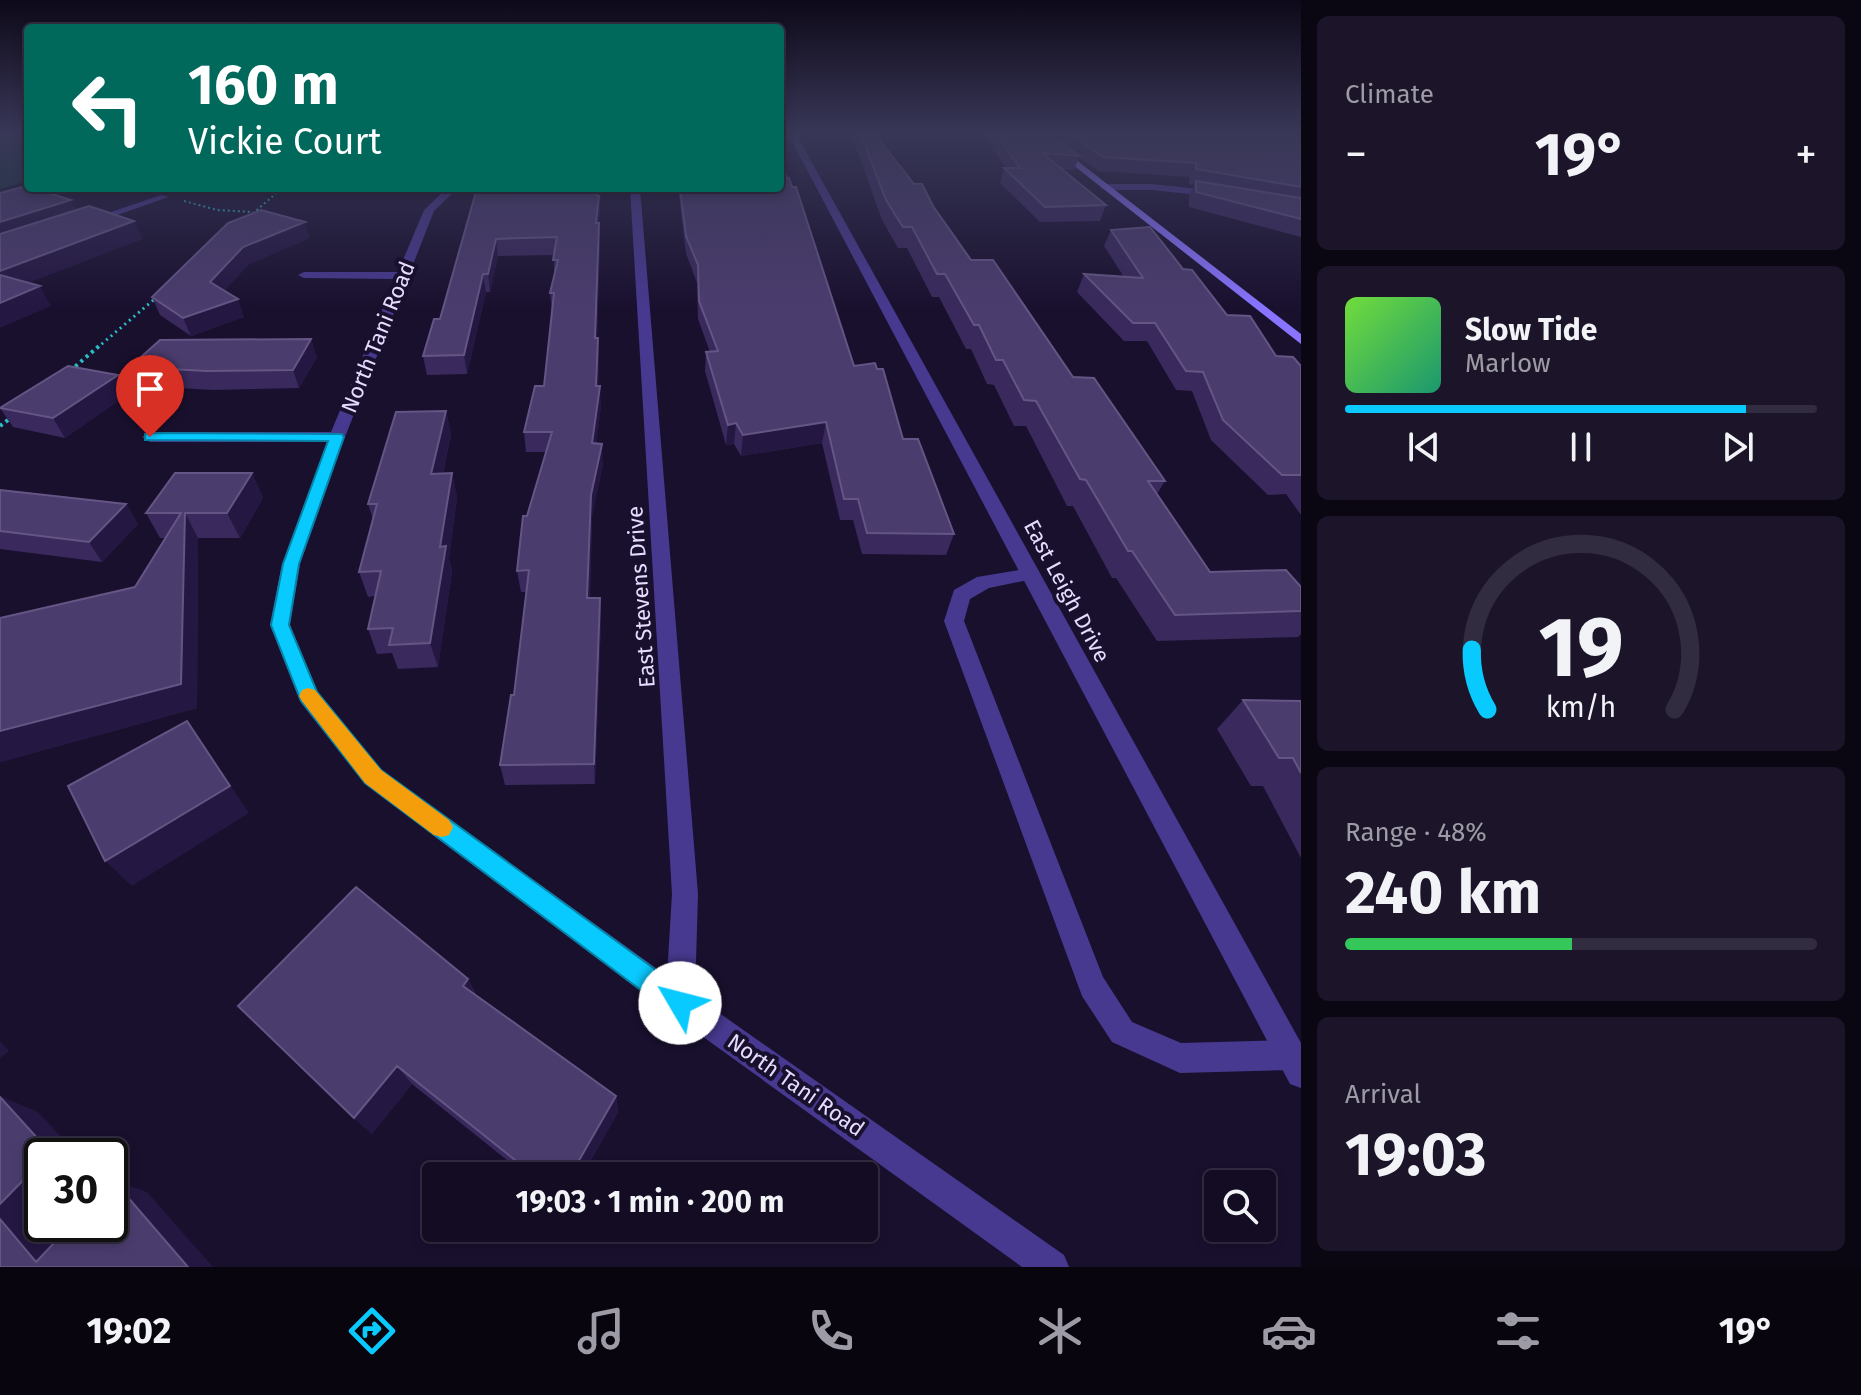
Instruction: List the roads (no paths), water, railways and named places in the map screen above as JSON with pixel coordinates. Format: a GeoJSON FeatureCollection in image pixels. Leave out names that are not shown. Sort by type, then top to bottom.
{"type":"FeatureCollection","features":[{"type":"Feature","properties":{"kind":"main road"},"geometry":{"type":"LineString","coordinates":[[1110,191],[1301,340]]}},
{"type":"Feature","properties":{"kind":"street","name":"East Leigh Drive"},"geometry":{"type":"LineString","coordinates":[[823,191],[1296,1064]]}},
{"type":"Feature","properties":{"kind":"street"},"geometry":{"type":"LineString","coordinates":[[1190,191],[1234,196]]}},
{"type":"Feature","properties":{"kind":"street","name":"North Tani Road"},"geometry":{"type":"LineString","coordinates":[[449,192],[429,210],[337,437],[291,564],[280,625],[308,695],[373,777],[680,1003],[1052,1267]]}},
{"type":"Feature","properties":{"kind":"street","name":"East Stevens Drive"},"geometry":{"type":"LineString","coordinates":[[635,192],[685,894],[680,1003]]}},
{"type":"Feature","properties":{"kind":"street"},"geometry":{"type":"LineString","coordinates":[[74,226],[164,197]]}},
{"type":"Feature","properties":{"kind":"street"},"geometry":{"type":"LineString","coordinates":[[304,275],[403,276]]}},
{"type":"Feature","properties":{"kind":"street"},"geometry":{"type":"LineString","coordinates":[[150,437],[337,437]]}},
{"type":"Feature","properties":{"kind":"street"},"geometry":{"type":"LineString","coordinates":[[1031,574],[984,582],[961,595],[954,621],[1092,986],[1122,1032],[1180,1058],[1296,1064]]}}]}
